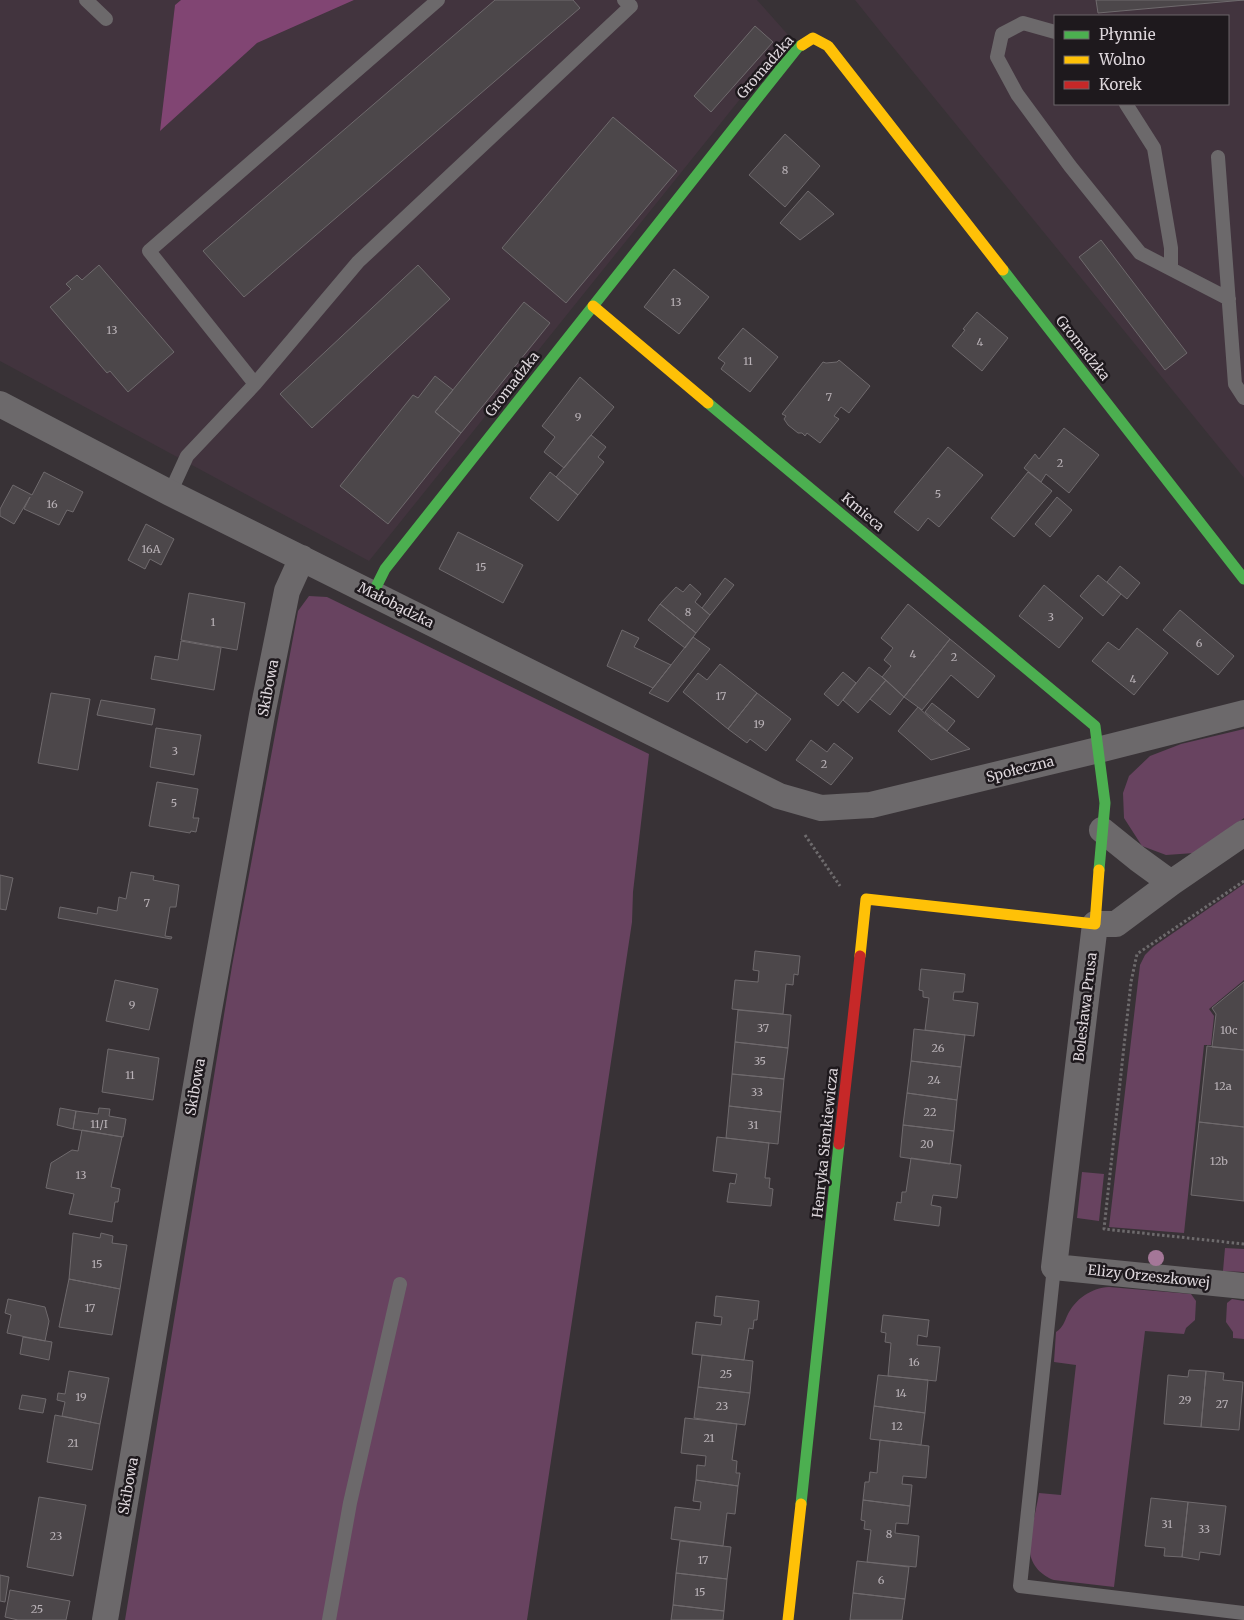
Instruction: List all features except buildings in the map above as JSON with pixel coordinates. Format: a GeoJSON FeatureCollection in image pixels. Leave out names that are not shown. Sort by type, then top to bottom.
{"type":"FeatureCollection","features":[{"type":"Feature","properties":{"kind":"street","name":"Gromadzka"},"geometry":{"type":"LineString","coordinates":[[373,593],[385,570],[593,306],[798,48],[813,38],[828,46],[1244,579]]}},
{"type":"Feature","properties":{"kind":"street","name":"Kmieca"},"geometry":{"type":"LineString","coordinates":[[593,306],[1095,726],[1105,803],[1095,924]]}},
{"type":"Feature","properties":{"kind":"street","name":"Małobądzka"},"geometry":{"type":"LineString","coordinates":[[0,404],[170,493],[779,796],[795,800]]}},
{"type":"Feature","properties":{"kind":"street","name":"Skibowa"},"geometry":{"type":"LineString","coordinates":[[105,1620],[206,1021],[262,715],[287,591],[302,558]]}},
{"type":"Feature","properties":{"kind":"street","name":"Społeczna"},"geometry":{"type":"LineString","coordinates":[[795,800],[822,808],[871,805],[1244,713]]}},
{"type":"Feature","properties":{"kind":"street"},"geometry":{"type":"LineString","coordinates":[[1102,830],[1171,883]]}},
{"type":"Feature","properties":{"kind":"street"},"geometry":{"type":"LineString","coordinates":[[866,899],[1095,924],[1116,924],[1171,883],[1244,834]]}},
{"type":"Feature","properties":{"kind":"street","name":"Henryka Sienkiewicza"},"geometry":{"type":"LineString","coordinates":[[788,1620],[866,899]]}},
{"type":"Feature","properties":{"kind":"street","name":"Bolesława Prusa"},"geometry":{"type":"LineString","coordinates":[[1054,1267],[1095,924]]}},
{"type":"Feature","properties":{"kind":"street","name":"Elizy Orzeszkowej"},"geometry":{"type":"LineString","coordinates":[[1054,1267],[1244,1286]]}},
{"type":"Feature","properties":{"kind":"lane"},"geometry":{"type":"LineString","coordinates":[[86,0],[106,19]]}},
{"type":"Feature","properties":{"kind":"lane"},"geometry":{"type":"LineString","coordinates":[[255,384],[148,251],[438,0]]}},
{"type":"Feature","properties":{"kind":"lane"},"geometry":{"type":"LineString","coordinates":[[170,493],[187,456],[255,384],[358,262],[630,6],[624,0]]}},
{"type":"Feature","properties":{"kind":"lane"},"geometry":{"type":"LineString","coordinates":[[1054,32],[1023,23],[1002,34],[998,57],[1017,94],[1070,166],[1140,253],[1229,299]]}},
{"type":"Feature","properties":{"kind":"lane"},"geometry":{"type":"LineString","coordinates":[[1127,105],[1154,148],[1171,248],[1170,270]]}},
{"type":"Feature","properties":{"kind":"lane"},"geometry":{"type":"LineString","coordinates":[[1218,157],[1235,384],[1244,398]]}},
{"type":"Feature","properties":{"kind":"lane"},"geometry":{"type":"LineString","coordinates":[[1054,1267],[1020,1586],[1244,1613]]}},
{"type":"Feature","properties":{"kind":"lane"},"geometry":{"type":"LineString","coordinates":[[329,1620],[350,1503],[400,1284]]}},
{"type":"Feature","properties":{"kind":"path"},"geometry":{"type":"LineString","coordinates":[[795,800],[795,820],[842,888],[866,899]]}},
{"type":"Feature","properties":{"kind":"path"},"geometry":{"type":"LineString","coordinates":[[1244,881],[1137,954],[1131,982],[1104,1230],[1244,1244]]}},
{"type":"Feature","properties":{"kind":"shaded area"},"geometry":{"type":"Polygon","coordinates":[[[0,0],[181,0],[175,5],[161,130],[257,43],[354,0],[757,0],[790,37],[369,561],[0,361],[0,0]]]}},
{"type":"Feature","properties":{"kind":"shaded area"},"geometry":{"type":"Polygon","coordinates":[[[181,0],[354,0],[257,43],[160,131],[175,5],[181,0]]]}},
{"type":"Feature","properties":{"kind":"shaded area"},"geometry":{"type":"Polygon","coordinates":[[[855,0],[1244,0],[1244,478],[855,0]]]}},
{"type":"Feature","properties":{"kind":"shaded area"},"geometry":{"type":"Polygon","coordinates":[[[309,596],[327,597],[649,754],[633,892],[632,922],[527,1620],[125,1620],[232,966],[298,611],[309,596]]]}},
{"type":"Feature","properties":{"kind":"shaded area"},"geometry":{"type":"Polygon","coordinates":[[[1244,729],[1244,818],[1194,853],[1166,855],[1142,846],[1124,818],[1123,793],[1129,776],[1150,756],[1181,744],[1244,729]]]}},
{"type":"Feature","properties":{"kind":"shaded area"},"geometry":{"type":"Polygon","coordinates":[[[1244,884],[1244,980],[1209,1009],[1214,1016],[1211,1045],[1204,1045],[1184,1233],[1109,1227],[1140,965],[1145,955],[1153,947],[1244,884]]]}},
{"type":"Feature","properties":{"kind":"shaded area"},"geometry":{"type":"Polygon","coordinates":[[[1082,1172],[1104,1174],[1099,1221],[1077,1218],[1082,1172]]]}},
{"type":"Feature","properties":{"kind":"shaded area"},"geometry":{"type":"Polygon","coordinates":[[[1225,1248],[1244,1249],[1244,1272],[1223,1271],[1225,1248]]]}},
{"type":"Feature","properties":{"kind":"shaded area"},"geometry":{"type":"Polygon","coordinates":[[[1109,1287],[1191,1294],[1196,1301],[1195,1320],[1186,1328],[1184,1334],[1145,1331],[1114,1587],[1054,1580],[1041,1573],[1035,1566],[1032,1561],[1030,1547],[1039,1493],[1061,1495],[1076,1365],[1054,1362],[1056,1332],[1062,1327],[1074,1304],[1090,1292],[1109,1287]]]}},
{"type":"Feature","properties":{"kind":"shaded area"},"geometry":{"type":"Polygon","coordinates":[[[1232,1299],[1244,1301],[1244,1339],[1233,1338],[1233,1332],[1226,1322],[1227,1303],[1232,1299]]]}},
{"type":"Feature","properties":{"kind":"traffic: fast"},"geometry":{"type":"LineString","coordinates":[[373,593],[385,569],[798,47],[802,45]]}},
{"type":"Feature","properties":{"kind":"traffic: fast"},"geometry":{"type":"LineString","coordinates":[[1003,270],[1244,579]]}},
{"type":"Feature","properties":{"kind":"traffic: fast"},"geometry":{"type":"LineString","coordinates":[[708,403],[1095,726],[1105,803],[1099,870]]}},
{"type":"Feature","properties":{"kind":"traffic: fast"},"geometry":{"type":"LineString","coordinates":[[801,1504],[839,1144]]}},
{"type":"Feature","properties":{"kind":"traffic: slow"},"geometry":{"type":"LineString","coordinates":[[802,45],[813,38],[828,46],[1003,270]]}},
{"type":"Feature","properties":{"kind":"traffic: slow"},"geometry":{"type":"LineString","coordinates":[[593,306],[708,403]]}},
{"type":"Feature","properties":{"kind":"traffic: slow"},"geometry":{"type":"LineString","coordinates":[[860,956],[866,899],[1095,924],[1099,870]]}},
{"type":"Feature","properties":{"kind":"traffic: slow"},"geometry":{"type":"LineString","coordinates":[[788,1620],[801,1504]]}},
{"type":"Feature","properties":{"kind":"traffic: jam"},"geometry":{"type":"LineString","coordinates":[[839,1144],[860,956]]}}]}
